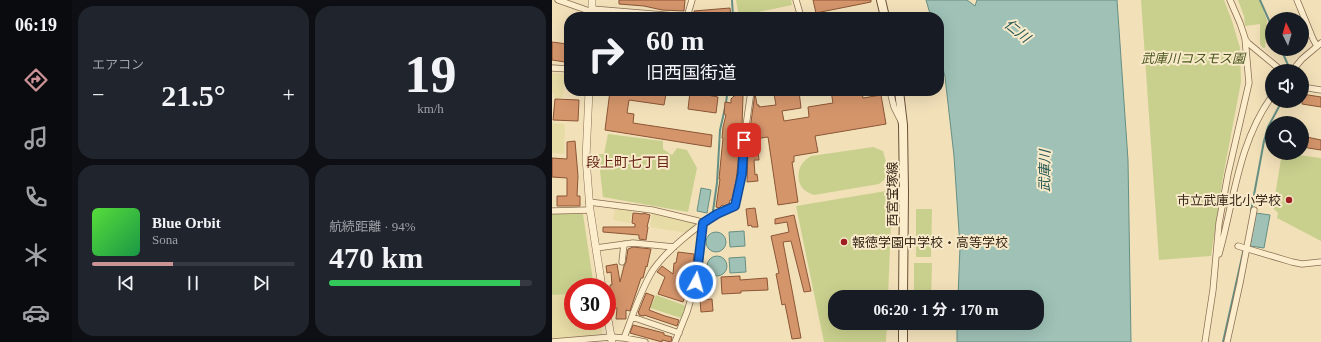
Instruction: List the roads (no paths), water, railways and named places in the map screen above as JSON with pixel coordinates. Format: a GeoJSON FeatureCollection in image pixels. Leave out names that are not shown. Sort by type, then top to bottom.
{"type":"FeatureCollection","features":[{"type":"Feature","properties":{"kind":"main road"},"geometry":{"type":"LineString","coordinates":[[881,0],[884,12]]}},
{"type":"Feature","properties":{"kind":"main road","name":"西宮宝塚線"},"geometry":{"type":"LineString","coordinates":[[900,96],[903,125],[903,290]]}},
{"type":"Feature","properties":{"kind":"main road"},"geometry":{"type":"LineString","coordinates":[[903,330],[903,342]]}},
{"type":"Feature","properties":{"kind":"street"},"geometry":{"type":"LineString","coordinates":[[558,0],[589,12]]}},
{"type":"Feature","properties":{"kind":"street"},"geometry":{"type":"LineString","coordinates":[[592,0],[592,12]]}},
{"type":"Feature","properties":{"kind":"street"},"geometry":{"type":"LineString","coordinates":[[689,12],[692,0]]}},
{"type":"Feature","properties":{"kind":"street"},"geometry":{"type":"LineString","coordinates":[[796,0],[800,12]]}},
{"type":"Feature","properties":{"kind":"street"},"geometry":{"type":"LineString","coordinates":[[1205,342],[1219,223],[1228,174],[1249,83],[1244,38],[1240,23],[1230,0]]}},
{"type":"Feature","properties":{"kind":"street"},"geometry":{"type":"LineString","coordinates":[[1297,0],[1313,39],[1319,44],[1299,64]]}},
{"type":"Feature","properties":{"kind":"street"},"geometry":{"type":"LineString","coordinates":[[1244,38],[1274,64]]}},
{"type":"Feature","properties":{"kind":"street"},"geometry":{"type":"LineString","coordinates":[[552,68],[564,69]]}},
{"type":"Feature","properties":{"kind":"street"},"geometry":{"type":"LineString","coordinates":[[1309,88],[1321,90]]}},
{"type":"Feature","properties":{"kind":"street"},"geometry":{"type":"LineString","coordinates":[[589,96],[586,158],[590,206],[601,278]]}},
{"type":"Feature","properties":{"kind":"street"},"geometry":{"type":"LineString","coordinates":[[624,338],[644,286],[663,257],[703,223],[717,214],[735,206],[742,174],[744,140],[750,96]]}},
{"type":"Feature","properties":{"kind":"street"},"geometry":{"type":"LineString","coordinates":[[891,96],[894,107],[903,125]]}},
{"type":"Feature","properties":{"kind":"street"},"geometry":{"type":"LineString","coordinates":[[1214,269],[1222,243],[1235,182],[1247,144],[1256,123],[1265,108]]}},
{"type":"Feature","properties":{"kind":"street"},"geometry":{"type":"LineString","coordinates":[[552,211],[590,206],[652,210],[703,223]]}},
{"type":"Feature","properties":{"kind":"street"},"geometry":{"type":"LineString","coordinates":[[1227,342],[1254,210]]}},
{"type":"Feature","properties":{"kind":"street"},"geometry":{"type":"LineString","coordinates":[[675,342],[687,312],[696,282],[703,223]]}},
{"type":"Feature","properties":{"kind":"street"},"geometry":{"type":"LineString","coordinates":[[596,248],[633,242],[674,247]]}},
{"type":"Feature","properties":{"kind":"street"},"geometry":{"type":"LineString","coordinates":[[622,262],[624,244]]}},
{"type":"Feature","properties":{"kind":"street"},"geometry":{"type":"LineString","coordinates":[[1238,246],[1302,264],[1321,262]]}},
{"type":"Feature","properties":{"kind":"street"},"geometry":{"type":"LineString","coordinates":[[632,317],[679,333]]}},
{"type":"Feature","properties":{"kind":"street"},"geometry":{"type":"LineString","coordinates":[[609,330],[611,340]]}},
{"type":"Feature","properties":{"kind":"street"},"geometry":{"type":"LineString","coordinates":[[552,342],[611,340],[624,338],[645,342]]}},
{"type":"Feature","properties":{"kind":"water"},"geometry":{"type":"Polygon","coordinates":[[[926,0],[967,0],[975,6],[977,0],[1117,0],[1128,160],[1131,342],[957,342],[957,330],[1044,330],[1044,290],[958,290],[960,247],[954,156],[944,73],[944,12],[930,12],[926,0]]]}},
{"type":"Feature","properties":{"kind":"water"},"geometry":{"type":"Polygon","coordinates":[[[701,188],[711,190],[707,213],[697,211],[701,188]]]}},
{"type":"Feature","properties":{"kind":"water"},"geometry":{"type":"Polygon","coordinates":[[[1256,213],[1270,215],[1264,248],[1250,246],[1256,213]]]}},
{"type":"Feature","properties":{"kind":"water"},"geometry":{"type":"Polygon","coordinates":[[[744,231],[745,246],[730,247],[729,232],[744,231]]]}},
{"type":"Feature","properties":{"kind":"water"},"geometry":{"type":"Polygon","coordinates":[[[716,232],[723,235],[726,242],[723,249],[716,252],[709,249],[706,242],[709,235],[716,232]]]}},
{"type":"Feature","properties":{"kind":"water"},"geometry":{"type":"Polygon","coordinates":[[[717,256],[724,259],[727,266],[724,273],[717,276],[710,273],[707,266],[710,259],[717,256]]]}},
{"type":"Feature","properties":{"kind":"water"},"geometry":{"type":"Polygon","coordinates":[[[745,257],[746,272],[730,273],[729,258],[745,257]]]}},
{"type":"Feature","properties":{"kind":"waterway"},"geometry":{"type":"LineString","coordinates":[[732,0],[733,12]]}},
{"type":"Feature","properties":{"kind":"waterway"},"geometry":{"type":"LineString","coordinates":[[1260,0],[1265,12]]}},
{"type":"Feature","properties":{"kind":"waterway"},"geometry":{"type":"LineString","coordinates":[[1284,56],[1288,64]]}},
{"type":"Feature","properties":{"kind":"waterway"},"geometry":{"type":"LineString","coordinates":[[726,103],[727,96]]}},
{"type":"Feature","properties":{"kind":"waterway"},"geometry":{"type":"LineString","coordinates":[[713,211],[717,183],[720,130],[725,108]]}},
{"type":"Feature","properties":{"kind":"waterway"},"geometry":{"type":"LineString","coordinates":[[1251,211],[1264,141],[1268,127],[1278,108]]}},
{"type":"Feature","properties":{"kind":"waterway"},"geometry":{"type":"LineString","coordinates":[[1223,342],[1244,248]]}},
{"type":"Feature","properties":{"kind":"place","name":"市立武庫北小学校"},"geometry":{"type":"Point","coordinates":[1289,200]}},
{"type":"Feature","properties":{"kind":"place","name":"報徳学園中学校・高等学校"},"geometry":{"type":"Point","coordinates":[844,242]}},
{"type":"Feature","properties":{"kind":"district","name":"段上町七丁目"},"geometry":{"type":"Point","coordinates":[628,162]}},
{"type":"Feature","properties":{"kind":"water label","name":"仁川"},"geometry":{"type":"Point","coordinates":[1017,31]}},
{"type":"Feature","properties":{"kind":"water label","name":"武庫川"},"geometry":{"type":"Point","coordinates":[1045,171]}},
{"type":"Feature","properties":{"kind":"park label","name":"武庫川コスモス園"},"geometry":{"type":"Point","coordinates":[1193,58]}}]}
